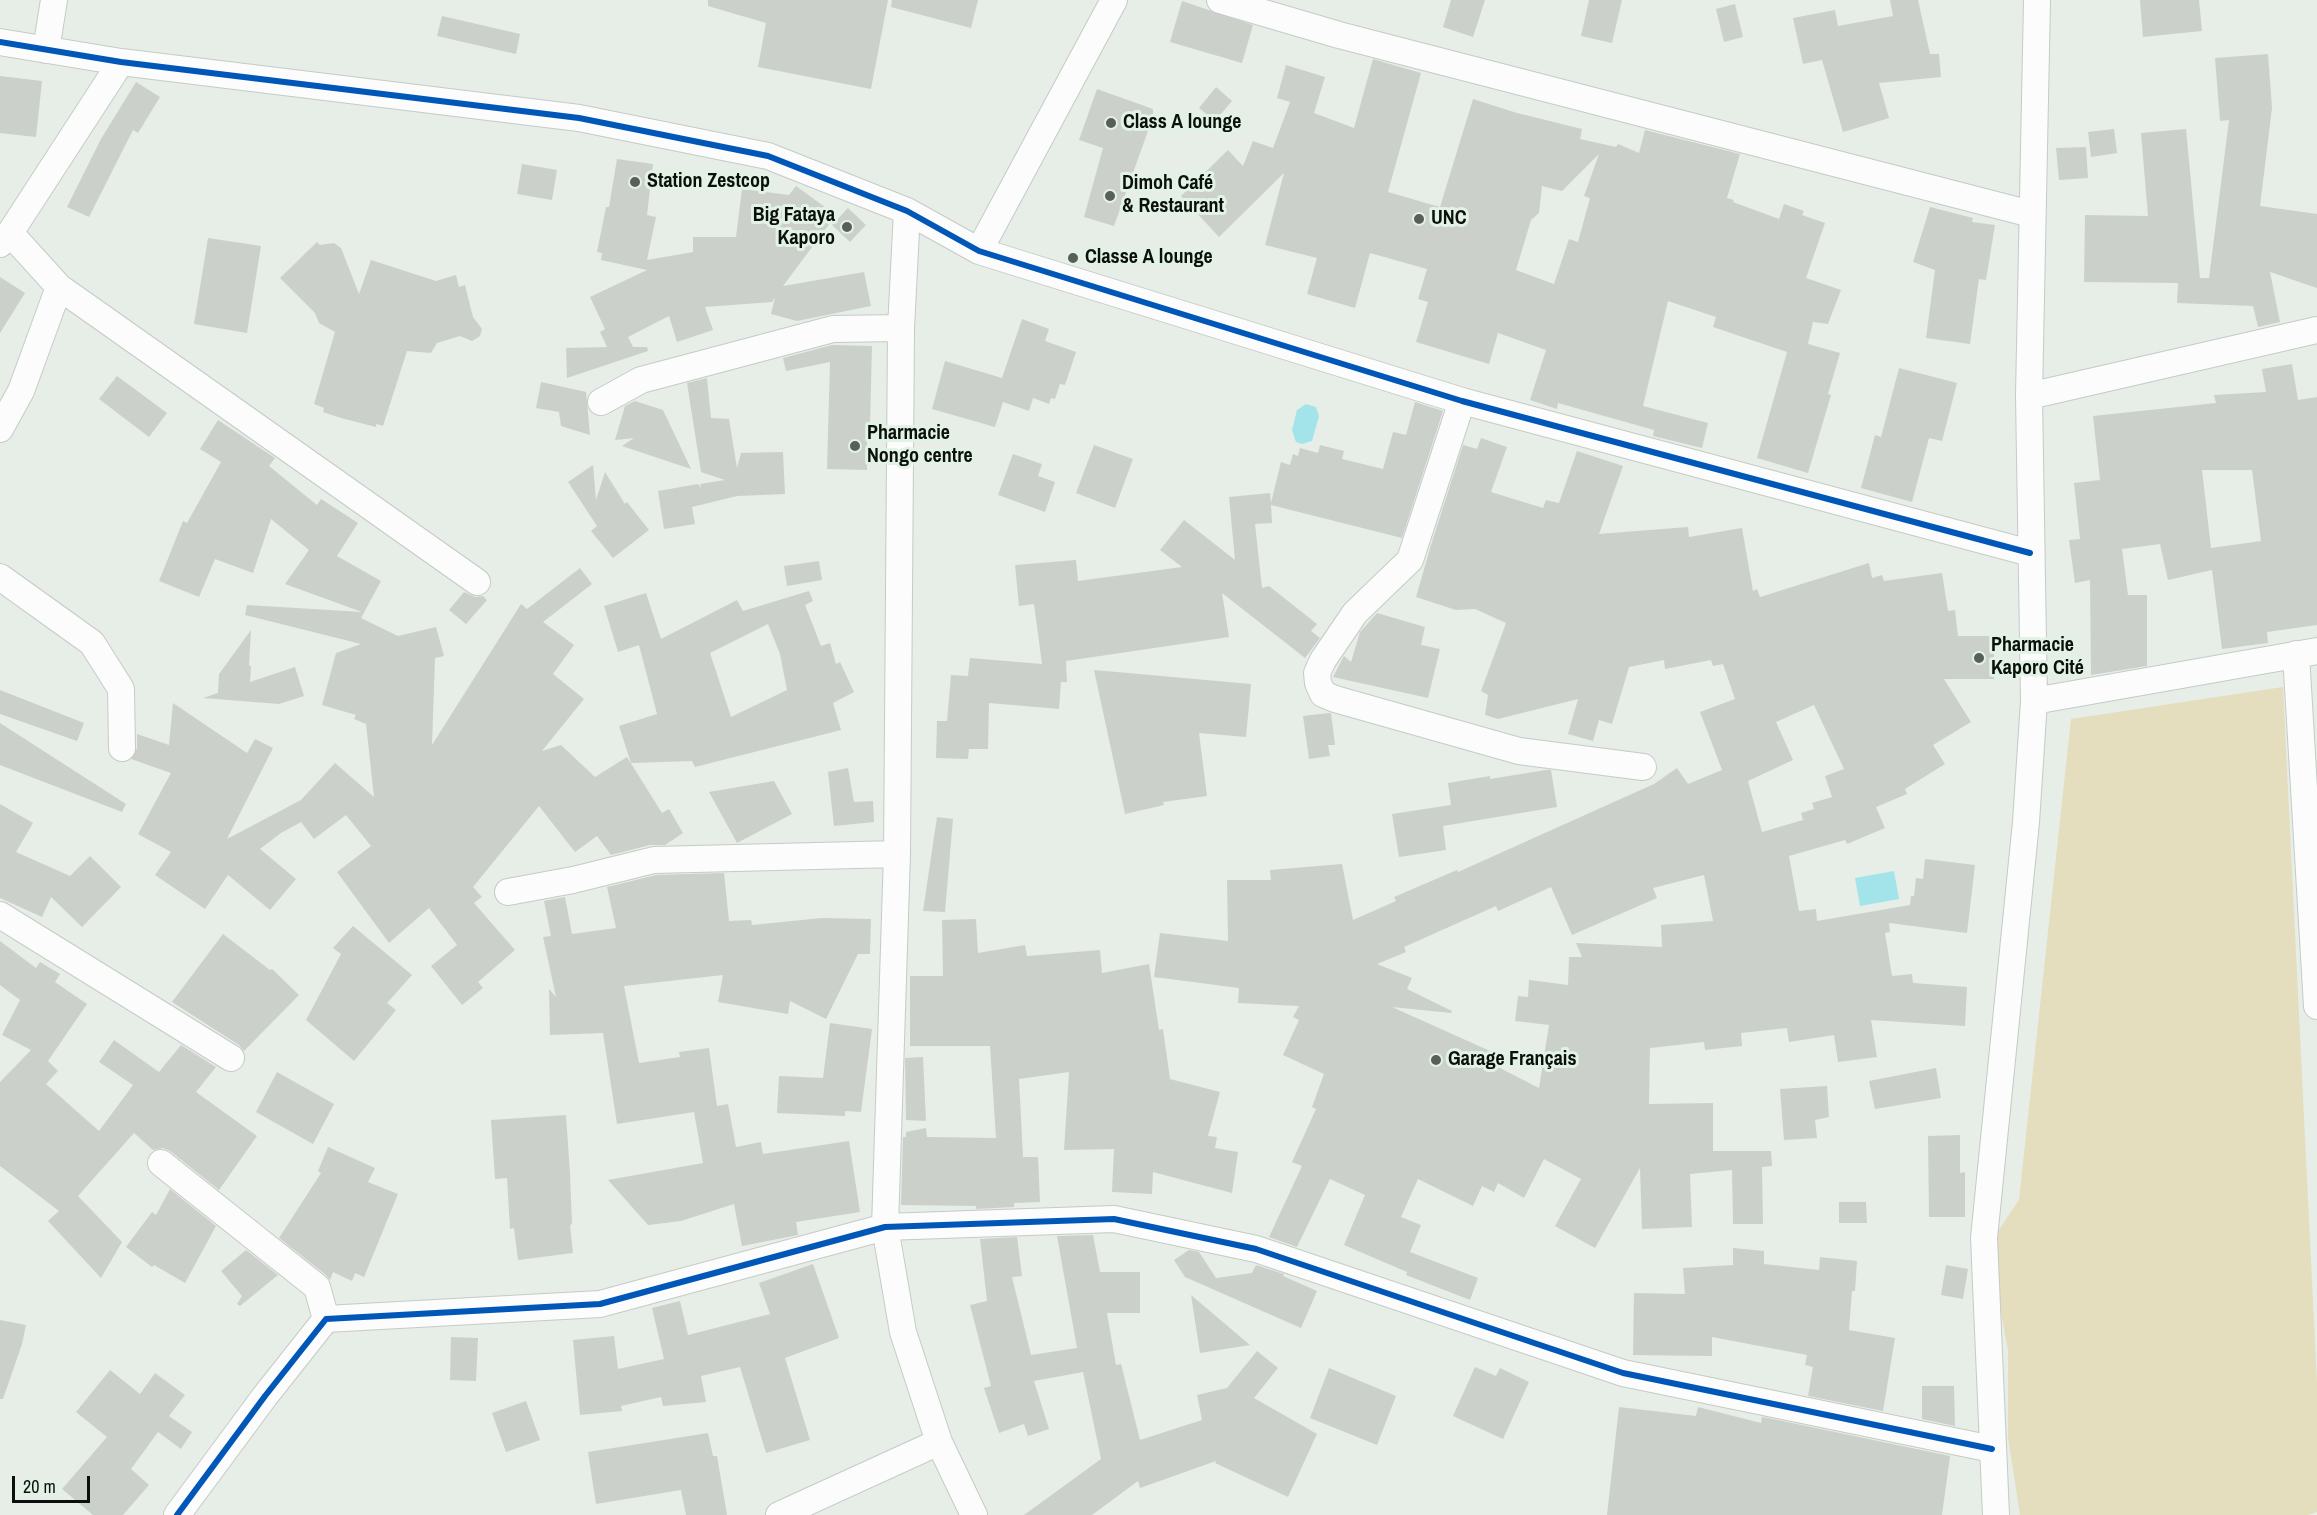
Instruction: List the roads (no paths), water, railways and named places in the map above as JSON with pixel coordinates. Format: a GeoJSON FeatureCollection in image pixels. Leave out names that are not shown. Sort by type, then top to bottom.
{"type":"FeatureCollection","features":[{"type":"Feature","properties":{"kind":"street"},"geometry":{"type":"LineString","coordinates":[[45,50],[54,0]]}},
{"type":"Feature","properties":{"kind":"street"},"geometry":{"type":"LineString","coordinates":[[980,251],[1114,0]]}},
{"type":"Feature","properties":{"kind":"street"},"geometry":{"type":"LineString","coordinates":[[1220,0],[1339,35],[2031,214]]}},
{"type":"Feature","properties":{"kind":"street"},"geometry":{"type":"LineString","coordinates":[[1996,1515],[1984,1238],[2026,822],[2034,701],[2029,396],[2037,0]]}},
{"type":"Feature","properties":{"kind":"street"},"geometry":{"type":"LineString","coordinates":[[0,42],[121,62],[579,118],[768,156],[907,211],[980,251],[1462,400],[2030,553]]}},
{"type":"Feature","properties":{"kind":"street"},"geometry":{"type":"LineString","coordinates":[[121,62],[5,239],[58,287],[477,582]]}},
{"type":"Feature","properties":{"kind":"street"},"geometry":{"type":"LineString","coordinates":[[907,211],[901,328],[897,854],[885,1227],[903,1332],[939,1442],[974,1515]]}},
{"type":"Feature","properties":{"kind":"street"},"geometry":{"type":"LineString","coordinates":[[0,429],[21,391],[58,287]]}},
{"type":"Feature","properties":{"kind":"street"},"geometry":{"type":"LineString","coordinates":[[601,402],[641,380],[833,329],[901,328]]}},
{"type":"Feature","properties":{"kind":"street"},"geometry":{"type":"LineString","coordinates":[[2029,396],[2317,330]]}},
{"type":"Feature","properties":{"kind":"street"},"geometry":{"type":"LineString","coordinates":[[1462,400],[1410,560],[1355,613],[1323,660],[1317,673],[1323,694],[1519,751],[1643,767]]}},
{"type":"Feature","properties":{"kind":"street"},"geometry":{"type":"LineString","coordinates":[[0,577],[92,643],[121,689],[122,748]]}},
{"type":"Feature","properties":{"kind":"street"},"geometry":{"type":"LineString","coordinates":[[2034,701],[2306,653],[2317,1006]]}},
{"type":"Feature","properties":{"kind":"street"},"geometry":{"type":"LineString","coordinates":[[508,892],[573,880],[654,860],[897,854]]}},
{"type":"Feature","properties":{"kind":"street"},"geometry":{"type":"LineString","coordinates":[[0,915],[231,1058]]}},
{"type":"Feature","properties":{"kind":"street"},"geometry":{"type":"LineString","coordinates":[[161,1163],[317,1287],[326,1319]]}},
{"type":"Feature","properties":{"kind":"street"},"geometry":{"type":"LineString","coordinates":[[177,1515],[265,1396],[326,1319],[600,1304],[885,1227],[1114,1219],[1256,1249],[1623,1373],[1992,1449]]}},
{"type":"Feature","properties":{"kind":"street"},"geometry":{"type":"LineString","coordinates":[[779,1515],[939,1442]]}},
{"type":"Feature","properties":{"kind":"water"},"geometry":{"type":"Polygon","coordinates":[[[1306,404],[1316,407],[1319,416],[1312,441],[1302,444],[1296,442],[1292,430],[1297,410],[1306,404]]]}},
{"type":"Feature","properties":{"kind":"water"},"geometry":{"type":"Polygon","coordinates":[[[1894,871],[1899,899],[1860,906],[1855,878],[1894,871]]]}},
{"type":"Feature","properties":{"kind":"place","name":"Class A lounge"},"geometry":{"type":"Point","coordinates":[1111,123]}},
{"type":"Feature","properties":{"kind":"place","name":"Station Zestcop"},"geometry":{"type":"Point","coordinates":[635,182]}},
{"type":"Feature","properties":{"kind":"place","name":"Dimoh Café & Restaurant"},"geometry":{"type":"Point","coordinates":[1110,196]}},
{"type":"Feature","properties":{"kind":"place","name":"UNC"},"geometry":{"type":"Point","coordinates":[1419,219]}},
{"type":"Feature","properties":{"kind":"place","name":"Big Fataya Kaporo"},"geometry":{"type":"Point","coordinates":[847,227]}},
{"type":"Feature","properties":{"kind":"place","name":"Classe A lounge"},"geometry":{"type":"Point","coordinates":[1073,258]}},
{"type":"Feature","properties":{"kind":"place","name":"Pharmacie Nongo centre"},"geometry":{"type":"Point","coordinates":[855,446]}},
{"type":"Feature","properties":{"kind":"place","name":"Pharmacie Kaporo Cité"},"geometry":{"type":"Point","coordinates":[1979,658]}},
{"type":"Feature","properties":{"kind":"place","name":"Garage Français"},"geometry":{"type":"Point","coordinates":[1436,1060]}}]}
